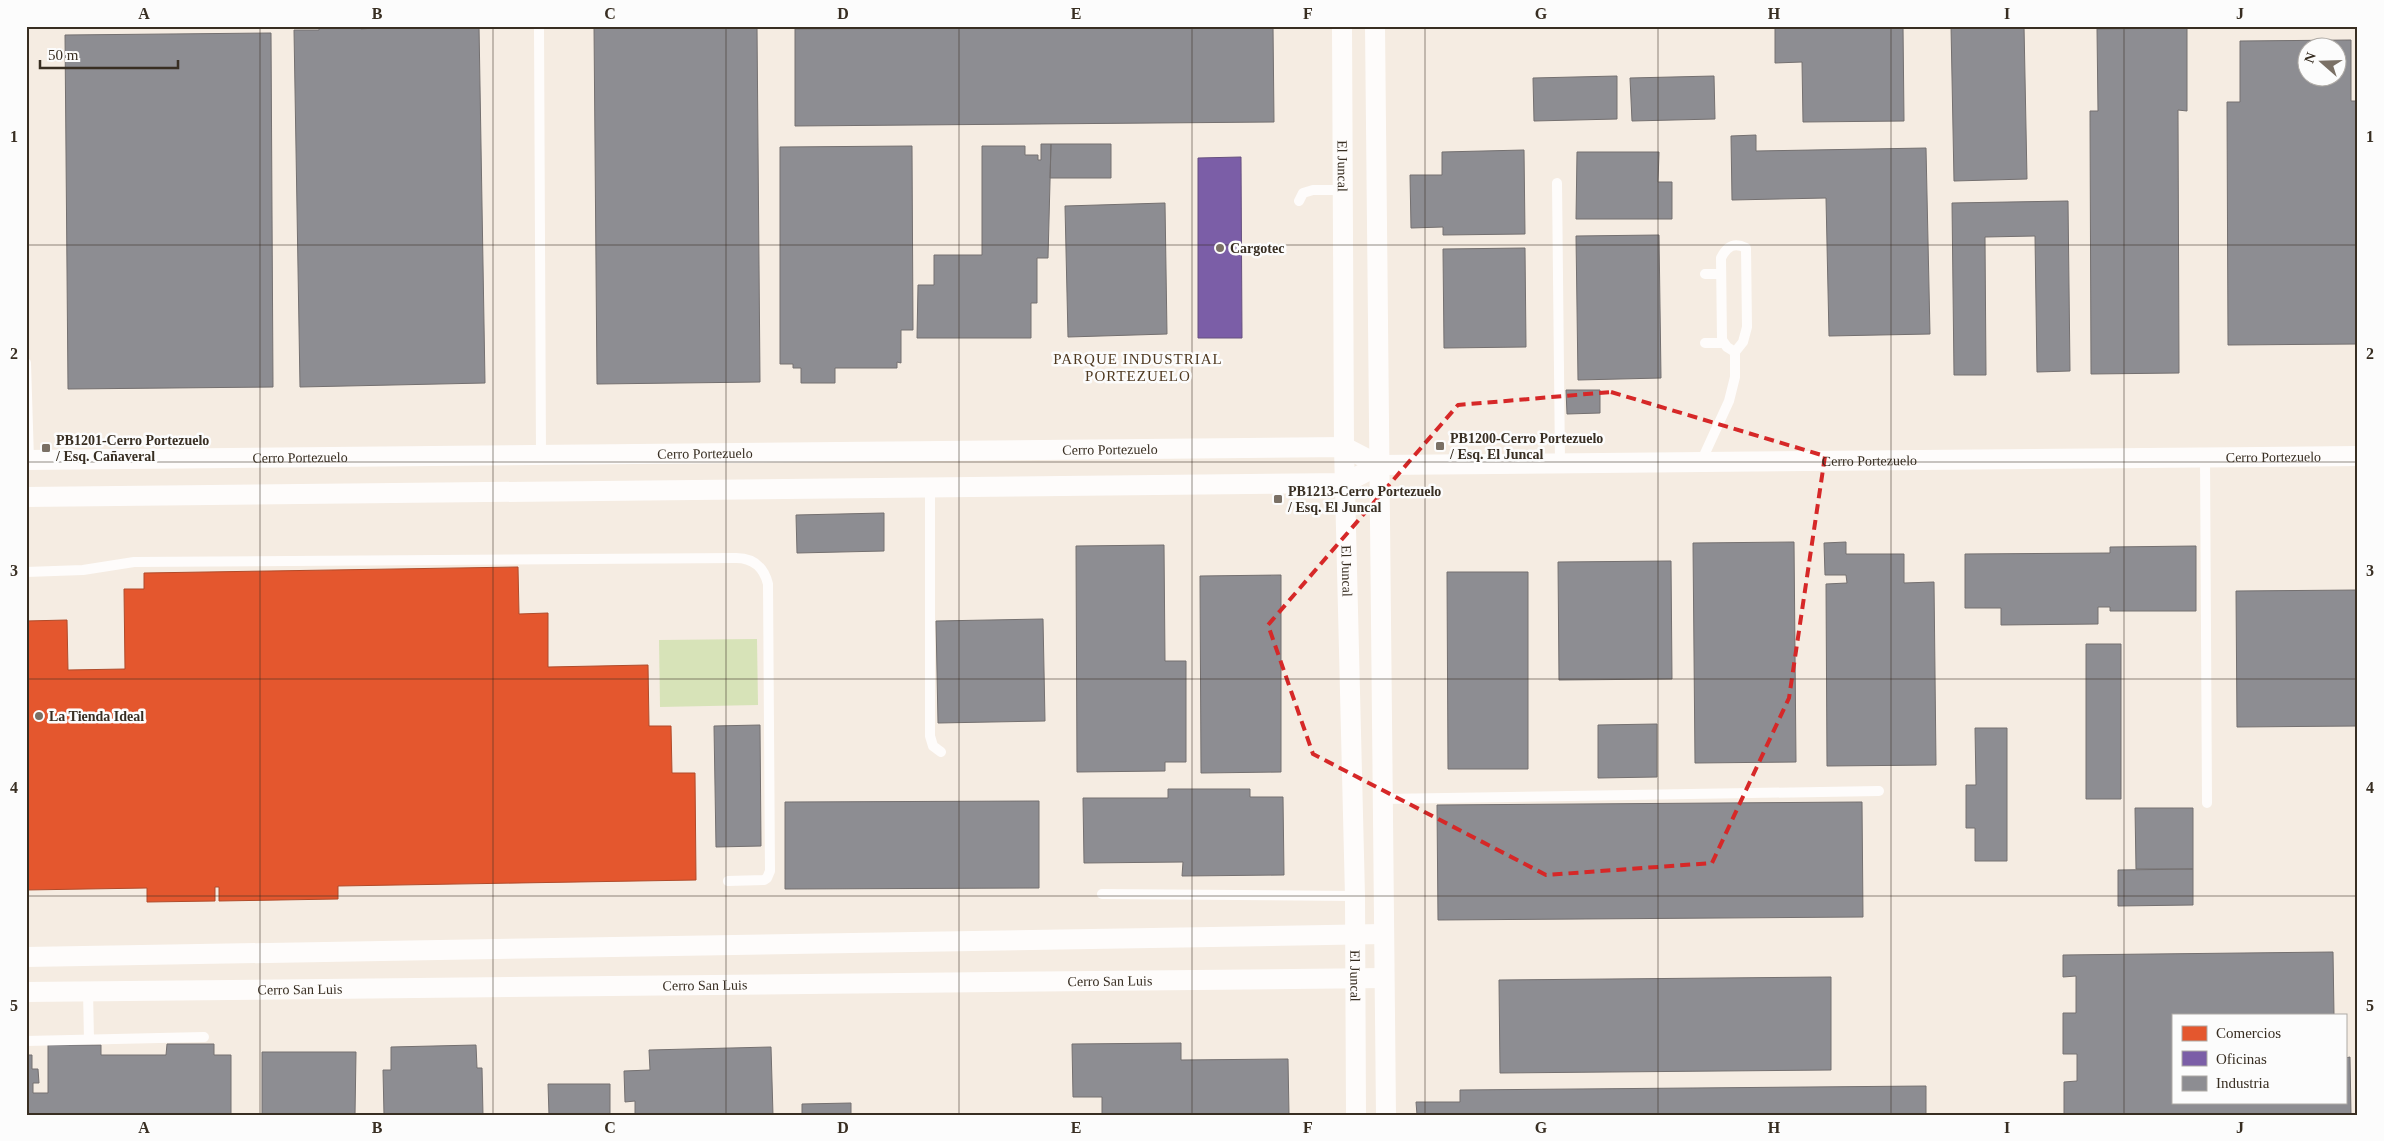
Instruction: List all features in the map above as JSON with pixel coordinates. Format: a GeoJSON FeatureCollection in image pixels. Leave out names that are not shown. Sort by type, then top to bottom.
{"type":"FeatureCollection","features":[{"type":"Feature","properties":{"kind":"street","name":"El Juncal"},"geometry":{"type":"LineString","coordinates":[[1342,26],[1345,190],[1344,447],[1355,896],[1356,1115]]}},
{"type":"Feature","properties":{"kind":"street","name":"El Juncal"},"geometry":{"type":"LineString","coordinates":[[1375,26],[1383,978],[1386,1115]]}},
{"type":"Feature","properties":{"kind":"street","name":"Cerro Portezuelo"},"geometry":{"type":"LineString","coordinates":[[27,460],[1344,447],[1379,465]]}},
{"type":"Feature","properties":{"kind":"street","name":"Cerro Portezuelo"},"geometry":{"type":"LineString","coordinates":[[26,496],[1345,483],[1379,465],[2358,456]]}},
{"type":"Feature","properties":{"kind":"street"},"geometry":{"type":"LineString","coordinates":[[26,957],[1383,934]]}},
{"type":"Feature","properties":{"kind":"street","name":"Cerro San Luis"},"geometry":{"type":"LineString","coordinates":[[26,992],[1383,978]]}},
{"type":"Feature","properties":{"kind":"lane"},"geometry":{"type":"LineString","coordinates":[[539,26],[542,455]]}},
{"type":"Feature","properties":{"kind":"lane"},"geometry":{"type":"LineString","coordinates":[[1557,184],[1560,463]]}},
{"type":"Feature","properties":{"kind":"lane"},"geometry":{"type":"LineString","coordinates":[[1299,201],[1304,193],[1313,190],[1345,190]]}},
{"type":"Feature","properties":{"kind":"lane"},"geometry":{"type":"LineString","coordinates":[[1701,462],[1729,401],[1735,377],[1736,352],[1743,342],[1747,327],[1746,248],[1739,245],[1731,245],[1724,250],[1721,258],[1722,340],[1726,347],[1736,352]]}},
{"type":"Feature","properties":{"kind":"lane"},"geometry":{"type":"LineString","coordinates":[[1705,274],[1721,274]]}},
{"type":"Feature","properties":{"kind":"lane"},"geometry":{"type":"LineString","coordinates":[[1705,343],[1724,343]]}},
{"type":"Feature","properties":{"kind":"lane"},"geometry":{"type":"LineString","coordinates":[[26,364],[27,460]]}},
{"type":"Feature","properties":{"kind":"lane"},"geometry":{"type":"LineString","coordinates":[[2205,457],[2207,803]]}},
{"type":"Feature","properties":{"kind":"lane"},"geometry":{"type":"LineString","coordinates":[[930,487],[930,736],[933,746],[941,752]]}},
{"type":"Feature","properties":{"kind":"lane"},"geometry":{"type":"LineString","coordinates":[[26,572],[83,570],[134,562],[543,558],[736,558],[749,560],[761,568],[768,584],[770,871],[764,880],[728,881]]}},
{"type":"Feature","properties":{"kind":"lane"},"geometry":{"type":"LineString","coordinates":[[1382,799],[1879,791]]}},
{"type":"Feature","properties":{"kind":"lane"},"geometry":{"type":"LineString","coordinates":[[1102,894],[1355,896]]}},
{"type":"Feature","properties":{"kind":"lane"},"geometry":{"type":"LineString","coordinates":[[88,991],[89,1039]]}},
{"type":"Feature","properties":{"kind":"lane"},"geometry":{"type":"LineString","coordinates":[[26,1041],[204,1037]]}},
{"type":"Feature","properties":{"kind":"highlighted area"},"geometry":{"type":"Polygon","coordinates":[[[1611,392],[1825,456],[1789,698],[1712,863],[1546,875],[1313,754],[1268,625],[1458,405],[1611,392]]]}},
{"type":"Feature","properties":{"kind":"green space"},"geometry":{"type":"Polygon","coordinates":[[[757,639],[758,705],[660,707],[659,640],[757,639]]]}},
{"type":"Feature","properties":{"kind":"building: Comercios"},"geometry":{"type":"Polygon","coordinates":[[[518,567],[519,614],[548,613],[548,667],[648,665],[649,726],[671,726],[672,773],[695,773],[696,880],[338,886],[338,899],[219,901],[219,887],[215,887],[215,901],[147,902],[147,888],[26,890],[26,621],[67,620],[68,670],[125,669],[124,589],[144,589],[144,573],[518,567]]]}},
{"type":"Feature","properties":{"kind":"building: Oficinas","name":"Cargotec"},"geometry":{"type":"Polygon","coordinates":[[[1241,157],[1242,338],[1198,338],[1198,158],[1241,157]]]}},
{"type":"Feature","properties":{"kind":"building: Industria"},"geometry":{"type":"Polygon","coordinates":[[[319,26],[361,26],[361,29],[374,28],[374,26],[479,26],[485,383],[300,387],[294,30],[319,30],[319,26]]]}},
{"type":"Feature","properties":{"kind":"building: Industria"},"geometry":{"type":"Polygon","coordinates":[[[594,26],[757,26],[760,382],[597,384],[594,26]]]}},
{"type":"Feature","properties":{"kind":"building: Industria"},"geometry":{"type":"Polygon","coordinates":[[[1273,26],[1274,122],[795,126],[795,29],[1273,26]]]}},
{"type":"Feature","properties":{"kind":"building: Industria"},"geometry":{"type":"Polygon","coordinates":[[[1775,26],[1903,26],[1904,121],[1803,122],[1802,62],[1775,63],[1775,26]]]}},
{"type":"Feature","properties":{"kind":"building: Industria"},"geometry":{"type":"Polygon","coordinates":[[[1951,26],[2024,26],[2027,179],[1954,181],[1951,26]]]}},
{"type":"Feature","properties":{"kind":"building: Industria"},"geometry":{"type":"Polygon","coordinates":[[[2187,28],[2187,111],[2178,110],[2179,373],[2091,374],[2090,111],[2098,111],[2097,29],[2187,28]]]}},
{"type":"Feature","properties":{"kind":"building: Industria"},"geometry":{"type":"Polygon","coordinates":[[[271,33],[273,387],[68,389],[65,35],[271,33]]]}},
{"type":"Feature","properties":{"kind":"building: Industria"},"geometry":{"type":"Polygon","coordinates":[[[2296,40],[2296,88],[2346,88],[2346,40],[2351,40],[2351,101],[2358,101],[2358,344],[2228,345],[2227,102],[2240,102],[2240,41],[2296,40]]]}},
{"type":"Feature","properties":{"kind":"building: Industria"},"geometry":{"type":"Polygon","coordinates":[[[1617,76],[1617,119],[1534,121],[1533,78],[1617,76]]]}},
{"type":"Feature","properties":{"kind":"building: Industria"},"geometry":{"type":"Polygon","coordinates":[[[1714,76],[1715,119],[1632,121],[1630,78],[1714,76]]]}},
{"type":"Feature","properties":{"kind":"building: Industria"},"geometry":{"type":"Polygon","coordinates":[[[1756,135],[1756,151],[1926,148],[1930,334],[1829,336],[1826,198],[1732,200],[1731,136],[1756,135]]]}},
{"type":"Feature","properties":{"kind":"building: Industria"},"geometry":{"type":"Polygon","coordinates":[[[1041,144],[1051,144],[1048,258],[1037,258],[1037,303],[1031,303],[1031,338],[917,338],[918,285],[934,285],[934,255],[982,255],[982,146],[1025,146],[1025,155],[1038,155],[1038,160],[1041,160],[1041,144]]]}},
{"type":"Feature","properties":{"kind":"building: Industria"},"geometry":{"type":"Polygon","coordinates":[[[1051,144],[1111,144],[1111,178],[1050,178],[1051,144]]]}},
{"type":"Feature","properties":{"kind":"building: Industria"},"geometry":{"type":"Polygon","coordinates":[[[912,146],[913,330],[901,330],[901,363],[897,362],[897,368],[835,368],[835,383],[801,383],[801,368],[793,368],[793,364],[780,364],[780,147],[912,146]]]}},
{"type":"Feature","properties":{"kind":"building: Industria"},"geometry":{"type":"Polygon","coordinates":[[[1524,150],[1525,234],[1443,235],[1443,227],[1411,228],[1410,175],[1442,175],[1442,152],[1524,150]]]}},
{"type":"Feature","properties":{"kind":"building: Industria"},"geometry":{"type":"Polygon","coordinates":[[[1577,152],[1659,152],[1658,182],[1672,182],[1672,219],[1576,219],[1577,152]]]}},
{"type":"Feature","properties":{"kind":"building: Industria"},"geometry":{"type":"Polygon","coordinates":[[[2068,201],[2070,371],[2037,372],[2035,236],[1985,237],[1986,375],[1954,375],[1952,203],[2068,201]]]}},
{"type":"Feature","properties":{"kind":"building: Industria"},"geometry":{"type":"Polygon","coordinates":[[[1165,203],[1167,334],[1068,337],[1065,206],[1165,203]]]}},
{"type":"Feature","properties":{"kind":"building: Industria"},"geometry":{"type":"Polygon","coordinates":[[[1659,235],[1661,378],[1578,380],[1576,236],[1659,235]]]}},
{"type":"Feature","properties":{"kind":"building: Industria"},"geometry":{"type":"Polygon","coordinates":[[[1525,248],[1526,347],[1444,348],[1443,249],[1525,248]]]}},
{"type":"Feature","properties":{"kind":"building: Industria"},"geometry":{"type":"Polygon","coordinates":[[[1566,390],[1600,390],[1600,413],[1567,414],[1566,390]]]}},
{"type":"Feature","properties":{"kind":"building: Industria"},"geometry":{"type":"Polygon","coordinates":[[[884,513],[884,551],[797,553],[796,515],[884,513]]]}},
{"type":"Feature","properties":{"kind":"building: Industria"},"geometry":{"type":"Polygon","coordinates":[[[1794,542],[1796,762],[1695,763],[1693,543],[1794,542]]]}},
{"type":"Feature","properties":{"kind":"building: Industria"},"geometry":{"type":"Polygon","coordinates":[[[1846,542],[1846,554],[1904,554],[1904,583],[1934,582],[1936,765],[1827,766],[1826,584],[1847,583],[1846,575],[1825,575],[1824,543],[1846,542]]]}},
{"type":"Feature","properties":{"kind":"building: Industria"},"geometry":{"type":"Polygon","coordinates":[[[1164,545],[1165,661],[1186,661],[1186,762],[1165,762],[1165,771],[1077,772],[1076,546],[1164,545]]]}},
{"type":"Feature","properties":{"kind":"building: Industria"},"geometry":{"type":"Polygon","coordinates":[[[2196,546],[2196,611],[2110,611],[2110,607],[2098,607],[2098,624],[2001,625],[2001,608],[1965,608],[1965,554],[2110,553],[2110,547],[2196,546]]]}},
{"type":"Feature","properties":{"kind":"building: Industria"},"geometry":{"type":"Polygon","coordinates":[[[1671,561],[1672,679],[1559,680],[1558,562],[1671,561]]]}},
{"type":"Feature","properties":{"kind":"building: Industria"},"geometry":{"type":"Polygon","coordinates":[[[1447,572],[1528,572],[1528,769],[1448,769],[1447,572]]]}},
{"type":"Feature","properties":{"kind":"building: Industria"},"geometry":{"type":"Polygon","coordinates":[[[1281,575],[1281,772],[1201,773],[1200,576],[1281,575]]]}},
{"type":"Feature","properties":{"kind":"building: Industria"},"geometry":{"type":"Polygon","coordinates":[[[2358,590],[2358,726],[2237,727],[2236,591],[2358,590]]]}},
{"type":"Feature","properties":{"kind":"building: Industria"},"geometry":{"type":"Polygon","coordinates":[[[1043,619],[1045,721],[938,723],[936,621],[1043,619]]]}},
{"type":"Feature","properties":{"kind":"building: Industria"},"geometry":{"type":"Polygon","coordinates":[[[2086,644],[2121,644],[2121,799],[2086,799],[2086,644]]]}},
{"type":"Feature","properties":{"kind":"building: Industria"},"geometry":{"type":"Polygon","coordinates":[[[1657,724],[1657,777],[1598,778],[1598,725],[1657,724]]]}},
{"type":"Feature","properties":{"kind":"building: Industria"},"geometry":{"type":"Polygon","coordinates":[[[760,725],[761,846],[716,847],[714,726],[760,725]]]}},
{"type":"Feature","properties":{"kind":"building: Industria"},"geometry":{"type":"Polygon","coordinates":[[[1975,728],[2007,728],[2007,861],[1975,861],[1975,828],[1966,828],[1966,785],[1976,785],[1975,728]]]}},
{"type":"Feature","properties":{"kind":"building: Industria"},"geometry":{"type":"Polygon","coordinates":[[[1168,789],[1250,789],[1250,797],[1283,797],[1284,875],[1182,876],[1183,862],[1084,863],[1083,798],[1168,798],[1168,789]]]}},
{"type":"Feature","properties":{"kind":"building: Industria"},"geometry":{"type":"Polygon","coordinates":[[[1039,801],[1039,888],[785,889],[785,802],[1039,801]]]}},
{"type":"Feature","properties":{"kind":"building: Industria"},"geometry":{"type":"Polygon","coordinates":[[[1862,802],[1863,917],[1438,920],[1437,805],[1862,802]]]}},
{"type":"Feature","properties":{"kind":"building: Industria"},"geometry":{"type":"Polygon","coordinates":[[[2135,808],[2193,808],[2193,869],[2136,869],[2135,808]]]}},
{"type":"Feature","properties":{"kind":"building: Industria"},"geometry":{"type":"Polygon","coordinates":[[[2193,869],[2193,905],[2118,906],[2118,870],[2193,869]]]}},
{"type":"Feature","properties":{"kind":"building: Industria"},"geometry":{"type":"Polygon","coordinates":[[[2333,952],[2334,1014],[2172,1014],[2172,1104],[2346,1104],[2346,1058],[2350,1057],[2351,1115],[2064,1115],[2064,1082],[2077,1081],[2077,1054],[2063,1054],[2063,1013],[2076,1013],[2076,976],[2063,977],[2063,955],[2333,952]]]}},
{"type":"Feature","properties":{"kind":"building: Industria"},"geometry":{"type":"Polygon","coordinates":[[[1831,977],[1831,1070],[1500,1073],[1499,980],[1831,977]]]}},
{"type":"Feature","properties":{"kind":"building: Industria"},"geometry":{"type":"Polygon","coordinates":[[[1181,1043],[1181,1060],[1288,1059],[1289,1115],[1102,1115],[1102,1097],[1073,1097],[1072,1044],[1181,1043]]]}},
{"type":"Feature","properties":{"kind":"building: Industria"},"geometry":{"type":"Polygon","coordinates":[[[167,1044],[214,1044],[214,1055],[231,1055],[231,1115],[26,1115],[26,1055],[32,1055],[32,1069],[38,1069],[39,1083],[33,1083],[33,1093],[48,1093],[48,1045],[101,1045],[101,1055],[166,1055],[167,1044]]]}},
{"type":"Feature","properties":{"kind":"building: Industria"},"geometry":{"type":"Polygon","coordinates":[[[476,1045],[477,1068],[482,1068],[483,1115],[384,1115],[383,1070],[391,1070],[391,1047],[476,1045]]]}},
{"type":"Feature","properties":{"kind":"building: Industria"},"geometry":{"type":"Polygon","coordinates":[[[771,1047],[773,1115],[635,1115],[635,1101],[625,1102],[624,1071],[650,1070],[649,1050],[771,1047]]]}},
{"type":"Feature","properties":{"kind":"building: Industria"},"geometry":{"type":"Polygon","coordinates":[[[262,1052],[356,1052],[355,1115],[262,1115],[262,1052]]]}},
{"type":"Feature","properties":{"kind":"building: Industria"},"geometry":{"type":"Polygon","coordinates":[[[548,1084],[610,1084],[610,1115],[549,1115],[548,1084]]]}},
{"type":"Feature","properties":{"kind":"building: Industria"},"geometry":{"type":"Polygon","coordinates":[[[1926,1086],[1926,1115],[1417,1115],[1416,1102],[1460,1102],[1460,1090],[1926,1086]]]}},
{"type":"Feature","properties":{"kind":"building: Industria"},"geometry":{"type":"Polygon","coordinates":[[[851,1103],[851,1115],[802,1115],[802,1104],[851,1103]]]}},
{"type":"Feature","properties":{"kind":"place","name":"Cargotec"},"geometry":{"type":"Point","coordinates":[1220,248]}},
{"type":"Feature","properties":{"kind":"place","name":"PB1200-Cerro Portezuelo / Esq. El Juncal"},"geometry":{"type":"Point","coordinates":[1440,446]}},
{"type":"Feature","properties":{"kind":"place","name":"PB1201-Cerro Portezuelo / Esq. Cañaveral"},"geometry":{"type":"Point","coordinates":[46,448]}},
{"type":"Feature","properties":{"kind":"place","name":"PB1213-Cerro Portezuelo / Esq. El Juncal"},"geometry":{"type":"Point","coordinates":[1278,499]}},
{"type":"Feature","properties":{"kind":"place","name":"La Tienda Ideal"},"geometry":{"type":"Point","coordinates":[39,716]}},
{"type":"Feature","properties":{"kind":"district","name":"PARQUE INDUSTRIAL PORTEZUELO"},"geometry":{"type":"Point","coordinates":[1138,368]}}]}
